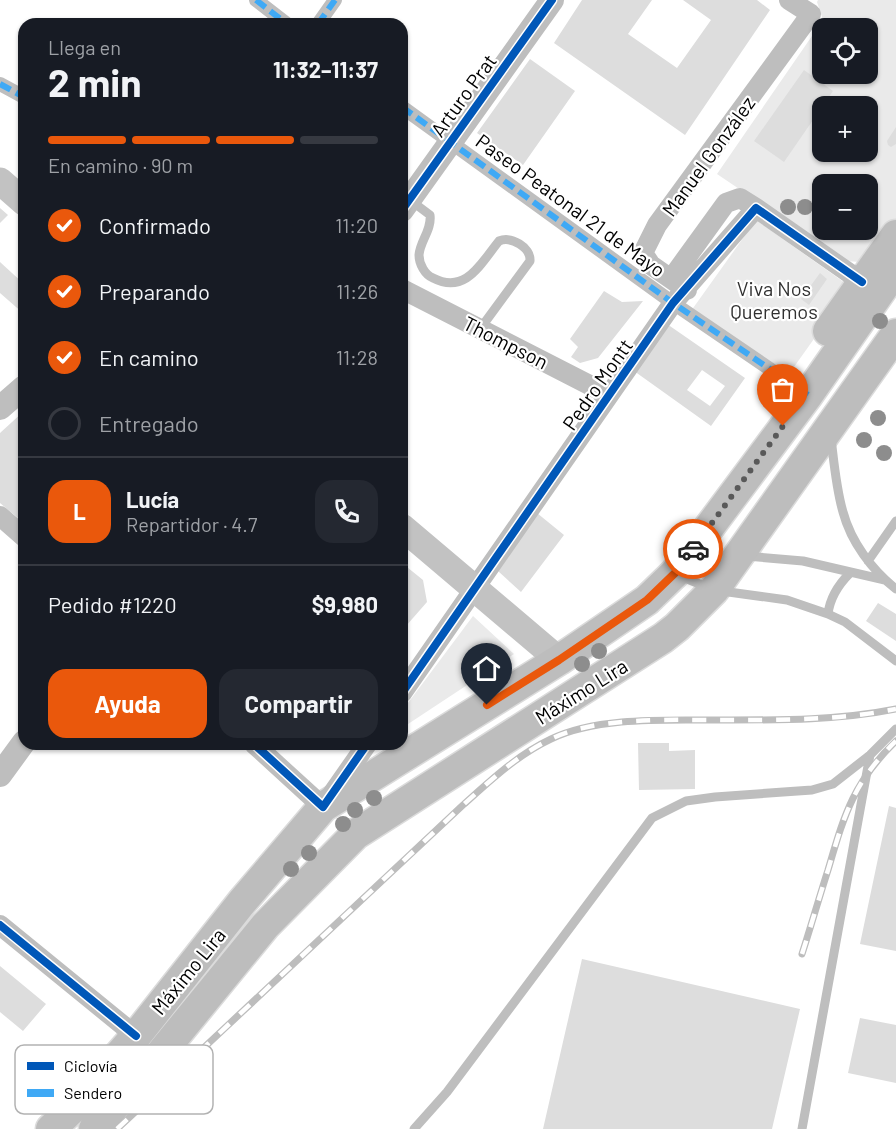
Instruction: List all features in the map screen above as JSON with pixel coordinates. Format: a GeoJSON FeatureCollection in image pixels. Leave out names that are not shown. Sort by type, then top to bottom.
{"type":"FeatureCollection","features":[{"type":"Feature","properties":{"kind":"main road"},"geometry":{"type":"LineString","coordinates":[[0,181],[18,197]]}},
{"type":"Feature","properties":{"kind":"main road"},"geometry":{"type":"LineString","coordinates":[[807,395],[799,372],[896,235]]}},
{"type":"Feature","properties":{"kind":"main road","name":"Máximo Lira"},"geometry":{"type":"LineString","coordinates":[[128,1045],[242,902],[323,807],[559,660],[647,600],[675,573],[807,395],[896,269]]}},
{"type":"Feature","properties":{"kind":"main road","name":"Máximo Lira"},"geometry":{"type":"LineString","coordinates":[[168,1045],[266,926],[356,834],[585,689],[677,627],[714,590],[896,334]]}},
{"type":"Feature","properties":{"kind":"main road"},"geometry":{"type":"LineString","coordinates":[[408,532],[559,660]]}},
{"type":"Feature","properties":{"kind":"main road","name":"Máximo Lira"},"geometry":{"type":"LineString","coordinates":[[51,1129],[67,1114]]}},
{"type":"Feature","properties":{"kind":"main road","name":"Máximo Lira"},"geometry":{"type":"LineString","coordinates":[[94,1129],[107,1114]]}},
{"type":"Feature","properties":{"kind":"street"},"geometry":{"type":"LineString","coordinates":[[256,0],[279,18]]}},
{"type":"Feature","properties":{"kind":"street"},"geometry":{"type":"LineString","coordinates":[[322,18],[335,0]]}},
{"type":"Feature","properties":{"kind":"street","name":"Arturo Prat"},"geometry":{"type":"LineString","coordinates":[[408,202],[552,0]]}},
{"type":"Feature","properties":{"kind":"street","name":"Manuel González"},"geometry":{"type":"LineString","coordinates":[[677,291],[651,265],[644,253],[657,225],[811,14],[789,0]]}},
{"type":"Feature","properties":{"kind":"street"},"geometry":{"type":"LineString","coordinates":[[0,84],[18,94]]}},
{"type":"Feature","properties":{"kind":"street","name":"Paseo Peatonal 21 de Mayo"},"geometry":{"type":"LineString","coordinates":[[408,112],[677,291],[807,395]]}},
{"type":"Feature","properties":{"kind":"street","name":"Pedro Montt"},"geometry":{"type":"LineString","coordinates":[[408,684],[609,395],[677,291],[756,208],[862,282]]}},
{"type":"Feature","properties":{"kind":"street","name":"Thompson"},"geometry":{"type":"LineString","coordinates":[[408,292],[609,395]]}},
{"type":"Feature","properties":{"kind":"street"},"geometry":{"type":"LineString","coordinates":[[0,408],[18,392]]}},
{"type":"Feature","properties":{"kind":"street"},"geometry":{"type":"LineString","coordinates":[[0,516],[18,532]]}},
{"type":"Feature","properties":{"kind":"street"},"geometry":{"type":"LineString","coordinates":[[0,775],[18,750]]}},
{"type":"Feature","properties":{"kind":"street"},"geometry":{"type":"LineString","coordinates":[[261,750],[323,807],[363,750]]}},
{"type":"Feature","properties":{"kind":"street"},"geometry":{"type":"LineString","coordinates":[[0,925],[136,1036]]}},
{"type":"Feature","properties":{"kind":"lane"},"geometry":{"type":"LineString","coordinates":[[408,206],[430,215],[431,224],[419,255],[423,270],[431,278],[444,283],[458,284],[469,277],[499,241],[504,239],[510,239],[527,250],[530,255],[530,261],[480,329]]}},
{"type":"Feature","properties":{"kind":"lane"},"geometry":{"type":"LineString","coordinates":[[829,429],[843,513],[861,552],[885,580],[896,589]]}},
{"type":"Feature","properties":{"kind":"lane"},"geometry":{"type":"LineString","coordinates":[[868,561],[896,521]]}},
{"type":"Feature","properties":{"kind":"lane"},"geometry":{"type":"LineString","coordinates":[[740,555],[803,561],[885,580]]}},
{"type":"Feature","properties":{"kind":"lane"},"geometry":{"type":"LineString","coordinates":[[675,573],[714,590],[787,600],[828,614],[845,622],[896,661]]}},
{"type":"Feature","properties":{"kind":"lane"},"geometry":{"type":"LineString","coordinates":[[828,614],[834,593],[850,573]]}},
{"type":"Feature","properties":{"kind":"lane"},"geometry":{"type":"LineString","coordinates":[[414,1129],[447,1092],[652,818],[686,801],[812,790],[833,784],[870,755],[896,729]]}},
{"type":"Feature","properties":{"kind":"lane"},"geometry":{"type":"LineString","coordinates":[[802,1129],[870,755]]}},
{"type":"Feature","properties":{"kind":"green space"},"geometry":{"type":"Polygon","coordinates":[[[818,0],[896,0],[896,222],[860,262],[846,261],[815,240],[878,240],[878,174],[812,174],[812,238],[717,174],[812,36],[812,84],[878,84],[878,18],[822,18],[818,0]]]}},
{"type":"Feature","properties":{"kind":"green space","name":"Viva Nos Queremos"},"geometry":{"type":"Polygon","coordinates":[[[756,220],[845,283],[848,291],[789,374],[691,311],[756,220]]]}},
{"type":"Feature","properties":{"kind":"green space"},"geometry":{"type":"Polygon","coordinates":[[[473,616],[514,654],[408,724],[408,703],[473,616]]]}},
{"type":"Feature","properties":{"kind":"building"},"geometry":{"type":"Polygon","coordinates":[[[582,0],[652,0],[628,34],[677,68],[711,20],[683,0],[757,0],[770,10],[685,135],[554,43],[582,0]]]}},
{"type":"Feature","properties":{"kind":"building"},"geometry":{"type":"Polygon","coordinates":[[[530,59],[575,91],[523,165],[477,133],[530,59]]]}},
{"type":"Feature","properties":{"kind":"building"},"geometry":{"type":"Polygon","coordinates":[[[804,70],[812,76],[812,84],[823,84],[833,91],[830,96],[812,96],[812,121],[784,162],[754,141],[804,70]]]}},
{"type":"Feature","properties":{"kind":"building"},"geometry":{"type":"Polygon","coordinates":[[[896,127],[896,144],[891,147],[887,141],[896,127]]]}},
{"type":"Feature","properties":{"kind":"building"},"geometry":{"type":"Polygon","coordinates":[[[0,208],[8,215],[0,223],[0,208]]]}},
{"type":"Feature","properties":{"kind":"building"},"geometry":{"type":"Polygon","coordinates":[[[0,262],[18,278],[18,309],[0,293],[0,262]]]}},
{"type":"Feature","properties":{"kind":"building"},"geometry":{"type":"Polygon","coordinates":[[[820,273],[827,279],[809,305],[801,299],[820,273]]]}},
{"type":"Feature","properties":{"kind":"building"},"geometry":{"type":"Polygon","coordinates":[[[604,291],[622,302],[643,301],[598,358],[580,363],[571,357],[578,347],[570,339],[604,291]]]}},
{"type":"Feature","properties":{"kind":"building"},"geometry":{"type":"Polygon","coordinates":[[[667,324],[745,378],[711,426],[634,371],[667,324]],[[702,370],[687,390],[710,406],[725,386],[702,370]]]}},
{"type":"Feature","properties":{"kind":"building"},"geometry":{"type":"Polygon","coordinates":[[[18,416],[18,518],[0,503],[0,433],[18,416]]]}},
{"type":"Feature","properties":{"kind":"building"},"geometry":{"type":"Polygon","coordinates":[[[537,513],[564,535],[521,592],[498,571],[537,513]]]}},
{"type":"Feature","properties":{"kind":"building"},"geometry":{"type":"Polygon","coordinates":[[[408,568],[423,580],[427,602],[408,624],[408,568]]]}},
{"type":"Feature","properties":{"kind":"building"},"geometry":{"type":"Polygon","coordinates":[[[878,603],[896,614],[896,641],[866,621],[878,603]]]}},
{"type":"Feature","properties":{"kind":"building"},"geometry":{"type":"Polygon","coordinates":[[[638,743],[669,743],[669,751],[695,750],[695,789],[639,790],[638,743]]]}},
{"type":"Feature","properties":{"kind":"building"},"geometry":{"type":"Polygon","coordinates":[[[889,806],[896,808],[896,951],[860,944],[889,806]]]}},
{"type":"Feature","properties":{"kind":"building"},"geometry":{"type":"Polygon","coordinates":[[[582,959],[800,1009],[772,1129],[543,1129],[582,959]]]}},
{"type":"Feature","properties":{"kind":"building"},"geometry":{"type":"Polygon","coordinates":[[[0,966],[46,1004],[23,1031],[0,1012],[0,966]]]}},
{"type":"Feature","properties":{"kind":"building"},"geometry":{"type":"Polygon","coordinates":[[[860,1018],[896,1025],[896,1083],[848,1073],[860,1018]]]}},
{"type":"Feature","properties":{"kind":"railway"},"geometry":{"type":"LineString","coordinates":[[207,1045],[463,805],[504,769],[551,739],[588,727],[630,721],[805,719],[851,716],[896,709]]}},
{"type":"Feature","properties":{"kind":"railway"},"geometry":{"type":"LineString","coordinates":[[802,954],[845,816],[869,771],[896,741]]}},
{"type":"Feature","properties":{"kind":"railway"},"geometry":{"type":"LineString","coordinates":[[117,1129],[133,1114]]}},
{"type":"Feature","properties":{"kind":"marked path"},"geometry":{"type":"LineString","coordinates":[[256,0],[279,18]]}},
{"type":"Feature","properties":{"kind":"marked path"},"geometry":{"type":"LineString","coordinates":[[322,18],[335,0]]}},
{"type":"Feature","properties":{"kind":"marked path"},"geometry":{"type":"LineString","coordinates":[[0,84],[18,94]]}},
{"type":"Feature","properties":{"kind":"marked path"},"geometry":{"type":"LineString","coordinates":[[408,111],[673,303],[808,395]]}},
{"type":"Feature","properties":{"kind":"cycle path"},"geometry":{"type":"LineString","coordinates":[[408,202],[552,0]]}},
{"type":"Feature","properties":{"kind":"cycle path"},"geometry":{"type":"LineString","coordinates":[[408,684],[673,303],[756,208],[862,282]]}},
{"type":"Feature","properties":{"kind":"cycle path"},"geometry":{"type":"LineString","coordinates":[[261,750],[323,807],[363,750]]}},
{"type":"Feature","properties":{"kind":"cycle path"},"geometry":{"type":"LineString","coordinates":[[0,925],[136,1036]]}},
{"type":"Feature","properties":{"kind":"way so far"},"geometry":{"type":"LineString","coordinates":[[693,549],[783,426]]}},
{"type":"Feature","properties":{"kind":"route"},"geometry":{"type":"LineString","coordinates":[[487,705],[559,660],[647,600],[675,573],[693,549]]}}]}
